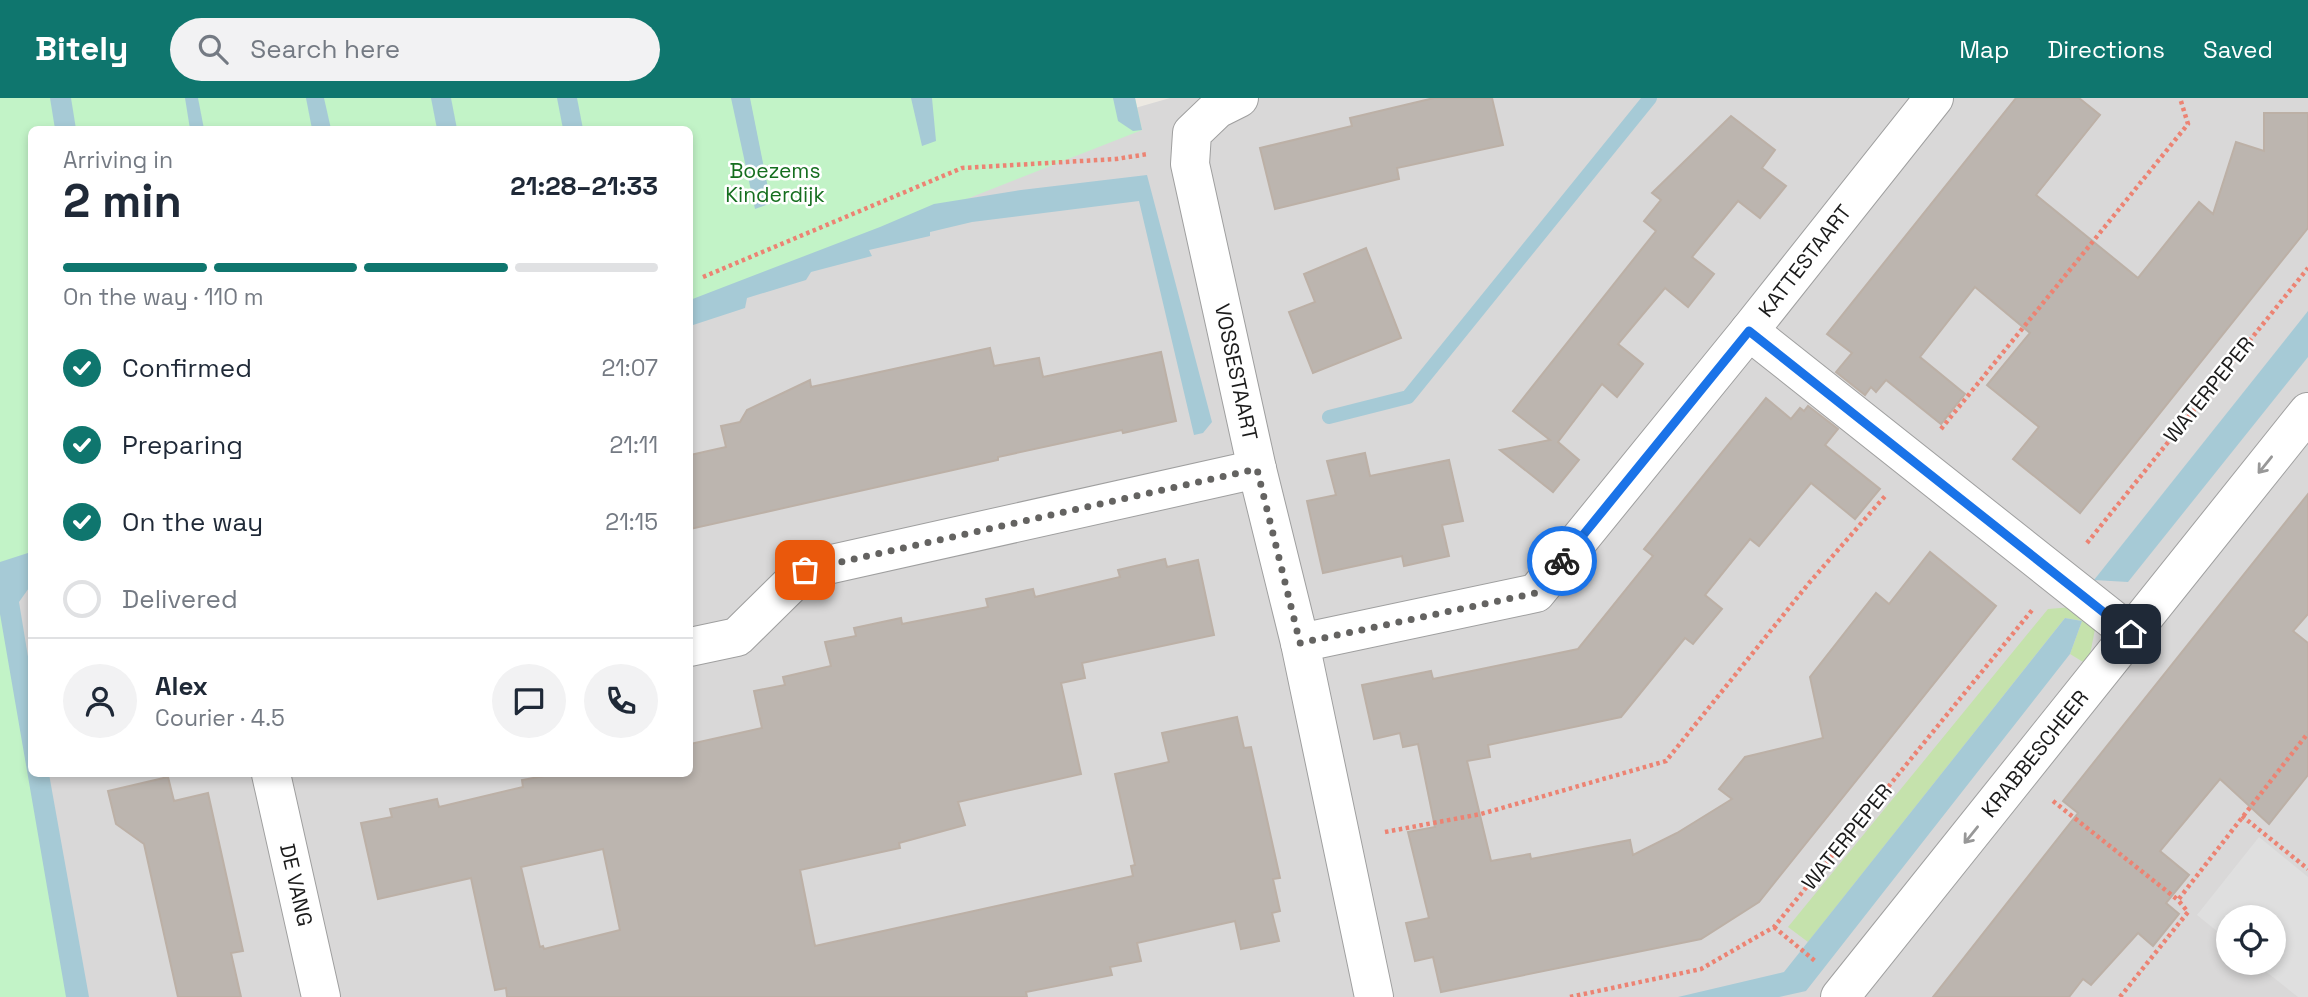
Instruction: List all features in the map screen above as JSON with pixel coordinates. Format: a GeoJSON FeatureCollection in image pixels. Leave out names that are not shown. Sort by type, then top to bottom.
{"type":"FeatureCollection","features":[{"type":"Feature","properties":{"kind":"street","name":"VOSSESTAART"},"geometry":{"type":"LineString","coordinates":[[1239,98],[1217,109],[1192,133],[1190,164],[1257,469],[1300,643],[1340,840],[1366,995]]}},
{"type":"Feature","properties":{"kind":"street","name":"KATTESTAART"},"geometry":{"type":"LineString","coordinates":[[1300,643],[1536,593],[1934,98]]}},
{"type":"Feature","properties":{"kind":"street"},"geometry":{"type":"LineString","coordinates":[[1749,331],[2131,634]]}},
{"type":"Feature","properties":{"kind":"street","name":"KRABBESCHEER"},"geometry":{"type":"LineString","coordinates":[[1840,997],[2308,412]]}},
{"type":"Feature","properties":{"kind":"street"},"geometry":{"type":"LineString","coordinates":[[693,647],[737,637],[805,570],[1257,469]]}},
{"type":"Feature","properties":{"kind":"street","name":"DE VANG"},"geometry":{"type":"LineString","coordinates":[[272,777],[321,997]]}},
{"type":"Feature","properties":{"kind":"path"},"geometry":{"type":"LineString","coordinates":[[1340,840],[1481,814],[1666,761],[1809,583],[1914,463],[2188,124],[2180,98]]}},
{"type":"Feature","properties":{"kind":"path"},"geometry":{"type":"LineString","coordinates":[[703,278],[961,168],[1116,159]]}},
{"type":"Feature","properties":{"kind":"path","name":"WATERPEPER"},"geometry":{"type":"LineString","coordinates":[[1570,997],[1701,970],[1774,927],[2308,268]]}},
{"type":"Feature","properties":{"kind":"path"},"geometry":{"type":"LineString","coordinates":[[2178,900],[2308,733]]}},
{"type":"Feature","properties":{"kind":"path"},"geometry":{"type":"LineString","coordinates":[[2019,775],[2178,900],[2188,912],[2120,997]]}},
{"type":"Feature","properties":{"kind":"path"},"geometry":{"type":"LineString","coordinates":[[2242,816],[2308,869]]}},
{"type":"Feature","properties":{"kind":"path"},"geometry":{"type":"LineString","coordinates":[[1774,927],[1820,965]]}},
{"type":"Feature","properties":{"kind":"shaded area"},"geometry":{"type":"Polygon","coordinates":[[[1170,98],[2308,98],[2308,997],[68,997],[31,777],[693,777],[693,235],[1170,98]]]}},
{"type":"Feature","properties":{"kind":"shaded area"},"geometry":{"type":"Polygon","coordinates":[[[28,570],[28,758],[0,591],[28,570]]]}},
{"type":"Feature","properties":{"kind":"shaded area"},"geometry":{"type":"Polygon","coordinates":[[[2259,837],[2308,877],[2308,997],[2298,997],[2270,975],[2286,975],[2286,905],[2216,905],[2216,930],[2197,915],[2259,837]]]}},
{"type":"Feature","properties":{"kind":"green space","name":"Boezems Kinderdijk"},"geometry":{"type":"Polygon","coordinates":[[[0,98],[1135,98],[1142,130],[693,307],[693,126],[28,126],[28,567],[7,576],[28,742],[28,777],[33,777],[82,997],[0,997],[0,98]]]}},
{"type":"Feature","properties":{"kind":"green space"},"geometry":{"type":"Polygon","coordinates":[[[2072,607],[2095,629],[2088,665],[2070,654],[2082,621],[2065,618],[1808,942],[1788,927],[2048,609],[2072,607]]]}},
{"type":"Feature","properties":{"kind":"water"},"geometry":{"type":"Polygon","coordinates":[[[50,98],[71,98],[76,126],[55,126],[50,98]]]}},
{"type":"Feature","properties":{"kind":"water"},"geometry":{"type":"Polygon","coordinates":[[[185,98],[198,98],[203,126],[190,126],[185,98]]]}},
{"type":"Feature","properties":{"kind":"water"},"geometry":{"type":"Polygon","coordinates":[[[306,98],[324,98],[330,126],[311,126],[306,98]]]}},
{"type":"Feature","properties":{"kind":"water"},"geometry":{"type":"Polygon","coordinates":[[[431,98],[451,98],[456,126],[436,126],[431,98]]]}},
{"type":"Feature","properties":{"kind":"water"},"geometry":{"type":"Polygon","coordinates":[[[557,98],[577,98],[582,126],[562,126],[557,98]]]}},
{"type":"Feature","properties":{"kind":"water"},"geometry":{"type":"Polygon","coordinates":[[[731,98],[750,98],[771,203],[755,209],[731,98]]]}},
{"type":"Feature","properties":{"kind":"water"},"geometry":{"type":"Polygon","coordinates":[[[911,98],[932,98],[936,141],[922,146],[911,98]]]}},
{"type":"Feature","properties":{"kind":"water"},"geometry":{"type":"Polygon","coordinates":[[[1113,98],[1135,98],[1142,130],[1133,131],[1118,121],[1113,98]]]}},
{"type":"Feature","properties":{"kind":"water"},"geometry":{"type":"Polygon","coordinates":[[[1147,175],[1212,422],[1203,433],[1194,435],[1139,201],[972,222],[930,232],[930,236],[869,250],[872,256],[811,272],[806,280],[747,298],[745,308],[693,325],[693,299],[934,204],[1021,190],[1147,175]]]}},
{"type":"Feature","properties":{"kind":"water"},"geometry":{"type":"Polygon","coordinates":[[[2308,311],[2308,357],[2128,582],[2094,580],[2308,311]]]}},
{"type":"Feature","properties":{"kind":"water"},"geometry":{"type":"Polygon","coordinates":[[[28,553],[28,589],[19,602],[28,657],[28,776],[0,614],[0,562],[28,553]]]}},
{"type":"Feature","properties":{"kind":"water"},"geometry":{"type":"Polygon","coordinates":[[[2065,618],[2082,621],[2070,654],[1806,991],[1779,997],[1678,997],[1784,972],[2065,618]]]}},
{"type":"Feature","properties":{"kind":"water"},"geometry":{"type":"Polygon","coordinates":[[[28,777],[50,777],[89,997],[66,997],[28,777]]]}},
{"type":"Feature","properties":{"kind":"building"},"geometry":{"type":"Polygon","coordinates":[[[1434,98],[1492,98],[1503,145],[1397,168],[1399,179],[1275,209],[1260,148],[1352,126],[1350,118],[1434,98]]]}},
{"type":"Feature","properties":{"kind":"building"},"geometry":{"type":"Polygon","coordinates":[[[2016,98],[2079,98],[2100,115],[2036,195],[2138,278],[2199,202],[2213,214],[2236,142],[2264,151],[2264,113],[2308,113],[2308,228],[2080,513],[2013,459],[2039,427],[1987,385],[2030,333],[1975,287],[1920,357],[1965,394],[1941,424],[1886,380],[1876,392],[1871,387],[1865,395],[1836,372],[1852,353],[1827,334],[2016,98]]]}},
{"type":"Feature","properties":{"kind":"building"},"geometry":{"type":"Polygon","coordinates":[[[1731,116],[1775,150],[1762,168],[1786,186],[1760,218],[1738,201],[1692,257],[1714,274],[1688,307],[1665,288],[1618,344],[1643,364],[1617,397],[1602,384],[1558,442],[1579,460],[1553,492],[1500,450],[1550,440],[1513,411],[1656,231],[1644,221],[1661,200],[1652,193],[1731,116]]]}},
{"type":"Feature","properties":{"kind":"building"},"geometry":{"type":"Polygon","coordinates":[[[1366,248],[1401,338],[1313,373],[1289,312],[1315,302],[1304,274],[1366,248]]]}},
{"type":"Feature","properties":{"kind":"building"},"geometry":{"type":"Polygon","coordinates":[[[990,348],[994,366],[1039,358],[1043,377],[1161,352],[1176,421],[998,457],[998,460],[693,528],[693,454],[726,447],[721,426],[740,422],[747,410],[810,380],[811,387],[990,348]]]}},
{"type":"Feature","properties":{"kind":"building"},"geometry":{"type":"Polygon","coordinates":[[[1766,398],[1791,419],[1800,408],[1804,411],[1808,406],[1838,429],[1825,445],[1880,489],[1855,519],[1811,483],[1759,546],[1750,539],[1705,595],[1722,609],[1693,644],[1685,638],[1621,717],[1488,745],[1490,757],[1467,761],[1491,861],[1530,854],[1531,859],[1630,840],[1633,855],[1677,833],[1732,799],[1719,789],[1745,757],[1823,738],[1810,677],[1876,593],[1889,604],[1930,552],[1996,606],[1759,902],[1701,939],[1441,992],[1433,957],[1415,961],[1406,923],[1429,918],[1408,832],[1435,827],[1418,744],[1403,747],[1400,733],[1374,739],[1362,685],[1431,671],[1433,679],[1578,649],[1653,556],[1644,549],[1766,398]]]}},
{"type":"Feature","properties":{"kind":"building"},"geometry":{"type":"Polygon","coordinates":[[[1365,453],[1370,476],[1449,460],[1463,521],[1442,525],[1449,556],[1404,566],[1402,556],[1323,573],[1307,501],[1336,495],[1327,461],[1365,453]]]}},
{"type":"Feature","properties":{"kind":"building"},"geometry":{"type":"Polygon","coordinates":[[[2308,494],[2308,614],[2293,631],[2308,643],[2308,775],[2269,824],[2220,779],[2160,851],[2189,875],[2166,903],[2179,914],[2153,946],[2138,933],[2091,985],[2083,979],[2069,997],[1933,997],[2078,813],[2063,801],[2308,494]]]}},
{"type":"Feature","properties":{"kind":"building"},"geometry":{"type":"Polygon","coordinates":[[[1165,559],[1167,567],[1198,560],[1214,635],[1082,663],[1085,678],[1061,683],[1081,774],[958,802],[965,825],[899,843],[900,848],[800,870],[815,946],[1133,876],[1131,866],[1135,865],[1115,774],[1169,762],[1162,733],[1237,717],[1244,748],[1251,747],[1280,878],[1273,879],[1280,911],[1272,913],[1279,941],[1241,949],[1235,921],[1137,943],[1141,961],[1110,967],[1112,975],[1026,992],[1027,997],[507,997],[506,988],[495,990],[471,878],[378,899],[361,823],[392,817],[390,809],[437,799],[439,807],[523,787],[522,780],[538,777],[693,777],[693,743],[762,728],[754,691],[785,685],[783,677],[831,666],[825,642],[856,636],[854,628],[901,618],[902,624],[988,607],[986,599],[1033,589],[1035,597],[1120,577],[1118,570],[1165,559]],[[603,849],[521,867],[540,947],[543,946],[544,949],[620,930],[603,849]]]}},
{"type":"Feature","properties":{"kind":"building"},"geometry":{"type":"Polygon","coordinates":[[[168,777],[174,801],[208,793],[243,951],[231,953],[241,997],[178,997],[144,844],[116,824],[108,791],[168,777]]]}},
{"type":"Feature","properties":{"kind":"waterway"},"geometry":{"type":"LineString","coordinates":[[1329,417],[1408,397],[1650,98]]}},
{"type":"Feature","properties":{"kind":"way so far"},"geometry":{"type":"LineString","coordinates":[[805,570],[1257,469],[1300,643],[1536,593],[1562,561]]}},
{"type":"Feature","properties":{"kind":"route"},"geometry":{"type":"LineString","coordinates":[[1562,561],[1749,331],[2131,634]]}}]}
